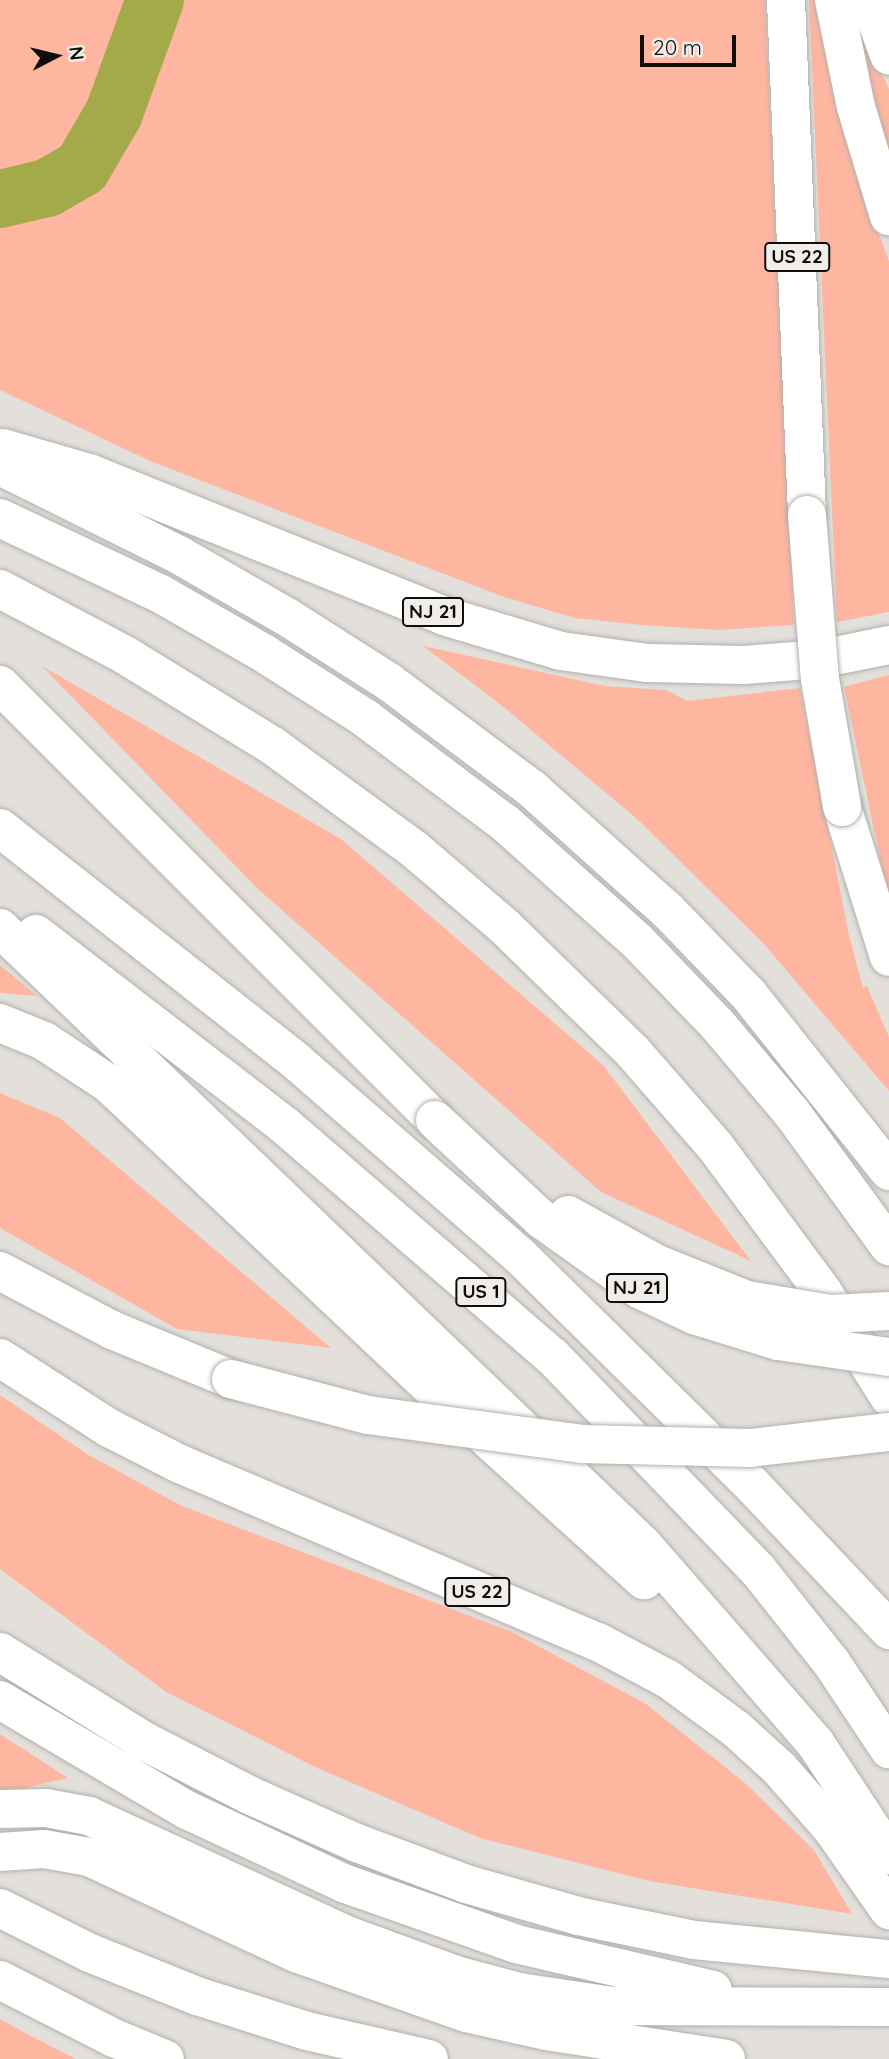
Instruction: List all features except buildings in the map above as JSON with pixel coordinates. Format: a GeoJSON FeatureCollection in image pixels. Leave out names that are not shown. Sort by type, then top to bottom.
{"type":"FeatureCollection","features":[{"type":"Feature","properties":{"kind":"highway","name":"US 22"},"geometry":{"type":"LineString","coordinates":[[786,0],[807,515],[820,679],[842,807],[889,957]]}},
{"type":"Feature","properties":{"kind":"highway"},"geometry":{"type":"LineString","coordinates":[[834,0],[856,107],[889,216]]}},
{"type":"Feature","properties":{"kind":"highway"},"geometry":{"type":"LineString","coordinates":[[869,0],[889,55]]}},
{"type":"Feature","properties":{"kind":"highway","name":"NJ 21"},"geometry":{"type":"LineString","coordinates":[[0,447],[89,473],[444,616],[551,648],[648,663],[722,665],[806,660],[889,645]]}},
{"type":"Feature","properties":{"kind":"highway"},"geometry":{"type":"LineString","coordinates":[[0,466],[179,555],[287,617],[398,689],[532,789],[667,910],[749,995],[889,1171]]}},
{"type":"Feature","properties":{"kind":"highway"},"geometry":{"type":"LineString","coordinates":[[0,518],[159,593],[265,654],[365,718],[505,823],[637,941],[717,1024],[792,1113],[889,1246]]}},
{"type":"Feature","properties":{"kind":"highway"},"geometry":{"type":"LineString","coordinates":[[0,589],[125,655],[273,746],[415,850],[505,927],[633,1052],[715,1146],[823,1292],[889,1397]]}},
{"type":"Feature","properties":{"kind":"highway"},"geometry":{"type":"LineString","coordinates":[[0,685],[180,869]]}},
{"type":"Feature","properties":{"kind":"highway","name":"NJ 21"},"geometry":{"type":"LineString","coordinates":[[0,710],[180,869],[435,1120],[549,1226],[639,1289],[694,1315],[778,1341],[889,1357]]}},
{"type":"Feature","properties":{"kind":"highway"},"geometry":{"type":"LineString","coordinates":[[0,828],[66,877],[297,1062],[519,1255],[727,1460],[889,1630]]}},
{"type":"Feature","properties":{"kind":"highway","name":"US 1"},"geometry":{"type":"LineString","coordinates":[[0,908],[294,1133],[552,1356],[758,1570],[831,1662],[889,1749]]}},
{"type":"Feature","properties":{"kind":"highway"},"geometry":{"type":"LineString","coordinates":[[0,928],[614,1516],[784,1704],[849,1790],[889,1855]]}},
{"type":"Feature","properties":{"kind":"highway"},"geometry":{"type":"LineString","coordinates":[[0,1023],[55,1047],[108,1083],[449,1404],[784,1704]]}},
{"type":"Feature","properties":{"kind":"highway"},"geometry":{"type":"LineString","coordinates":[[435,1120],[512,1178],[587,1226],[690,1278],[747,1300],[804,1312],[889,1311]]}},
{"type":"Feature","properties":{"kind":"highway"},"geometry":{"type":"LineString","coordinates":[[0,1271],[112,1330],[231,1379],[368,1415],[569,1443],[750,1448],[889,1432]]}},
{"type":"Feature","properties":{"kind":"highway","name":"US 22"},"geometry":{"type":"LineString","coordinates":[[0,1358],[99,1422],[180,1464],[598,1642],[668,1679],[736,1728],[788,1778],[851,1853],[889,1910]]}},
{"type":"Feature","properties":{"kind":"highway"},"geometry":{"type":"LineString","coordinates":[[0,1652],[197,1769],[301,1820],[410,1865],[523,1901],[636,1929],[827,1956],[889,1959]]}},
{"type":"Feature","properties":{"kind":"highway"},"geometry":{"type":"LineString","coordinates":[[0,1700],[187,1810],[303,1865],[430,1916],[560,1956],[667,1981],[847,2007]]}},
{"type":"Feature","properties":{"kind":"highway"},"geometry":{"type":"LineString","coordinates":[[0,1809],[46,1808],[100,1819],[344,1934],[456,1975],[519,1992],[613,2006],[889,2007]]}},
{"type":"Feature","properties":{"kind":"highway"},"geometry":{"type":"LineString","coordinates":[[0,1852],[44,1850],[89,1857],[296,1953],[466,2012],[546,2031],[726,2059]]}},
{"type":"Feature","properties":{"kind":"highway"},"geometry":{"type":"LineString","coordinates":[[0,1908],[35,1927],[143,1975],[252,2015],[429,2059]]}},
{"type":"Feature","properties":{"kind":"highway"},"geometry":{"type":"LineString","coordinates":[[0,1979],[114,2038],[165,2059]]}},
{"type":"Feature","properties":{"kind":"shaded area"},"geometry":{"type":"Polygon","coordinates":[[[0,0],[765,0],[794,625],[718,630],[641,625],[575,618],[504,597],[150,461],[0,390],[0,0]]]}},
{"type":"Feature","properties":{"kind":"shaded area"},"geometry":{"type":"Polygon","coordinates":[[[809,0],[820,0],[865,197],[889,261],[889,612],[837,622],[809,0]]]}},
{"type":"Feature","properties":{"kind":"shaded area"},"geometry":{"type":"Polygon","coordinates":[[[862,28],[889,89],[889,150],[855,30],[862,28]]]}},
{"type":"Feature","properties":{"kind":"shaded area"},"geometry":{"type":"Polygon","coordinates":[[[423,646],[605,686],[666,690],[687,701],[800,688],[849,935],[863,988],[867,986],[889,1037],[889,1091],[763,943],[636,818],[500,704],[423,646]]]}},
{"type":"Feature","properties":{"kind":"shaded area"},"geometry":{"type":"Polygon","coordinates":[[[42,666],[341,839],[603,1065],[751,1261],[601,1192],[258,889],[42,666]]]}},
{"type":"Feature","properties":{"kind":"shaded area"},"geometry":{"type":"Polygon","coordinates":[[[889,675],[889,901],[844,687],[889,675]]]}},
{"type":"Feature","properties":{"kind":"shaded area"},"geometry":{"type":"Polygon","coordinates":[[[0,965],[37,996],[0,993],[0,965]]]}},
{"type":"Feature","properties":{"kind":"shaded area"},"geometry":{"type":"Polygon","coordinates":[[[0,1093],[60,1118],[331,1348],[177,1329],[0,1228],[0,1093]]]}},
{"type":"Feature","properties":{"kind":"shaded area"},"geometry":{"type":"Polygon","coordinates":[[[0,1395],[87,1454],[182,1506],[512,1632],[646,1704],[745,1783],[814,1850],[852,1914],[649,1881],[480,1838],[315,1767],[166,1692],[0,1569],[0,1395]]]}},
{"type":"Feature","properties":{"kind":"shaded area"},"geometry":{"type":"Polygon","coordinates":[[[0,1734],[68,1778],[0,1794],[0,1734]]]}},
{"type":"Feature","properties":{"kind":"shaded area"},"geometry":{"type":"Polygon","coordinates":[[[0,2019],[25,2033],[76,2059],[0,2059],[0,2019]]]}},
{"type":"Feature","properties":{"kind":"waterway"},"geometry":{"type":"LineString","coordinates":[[0,199],[47,188],[82,168],[114,113],[155,0]]}}]}
